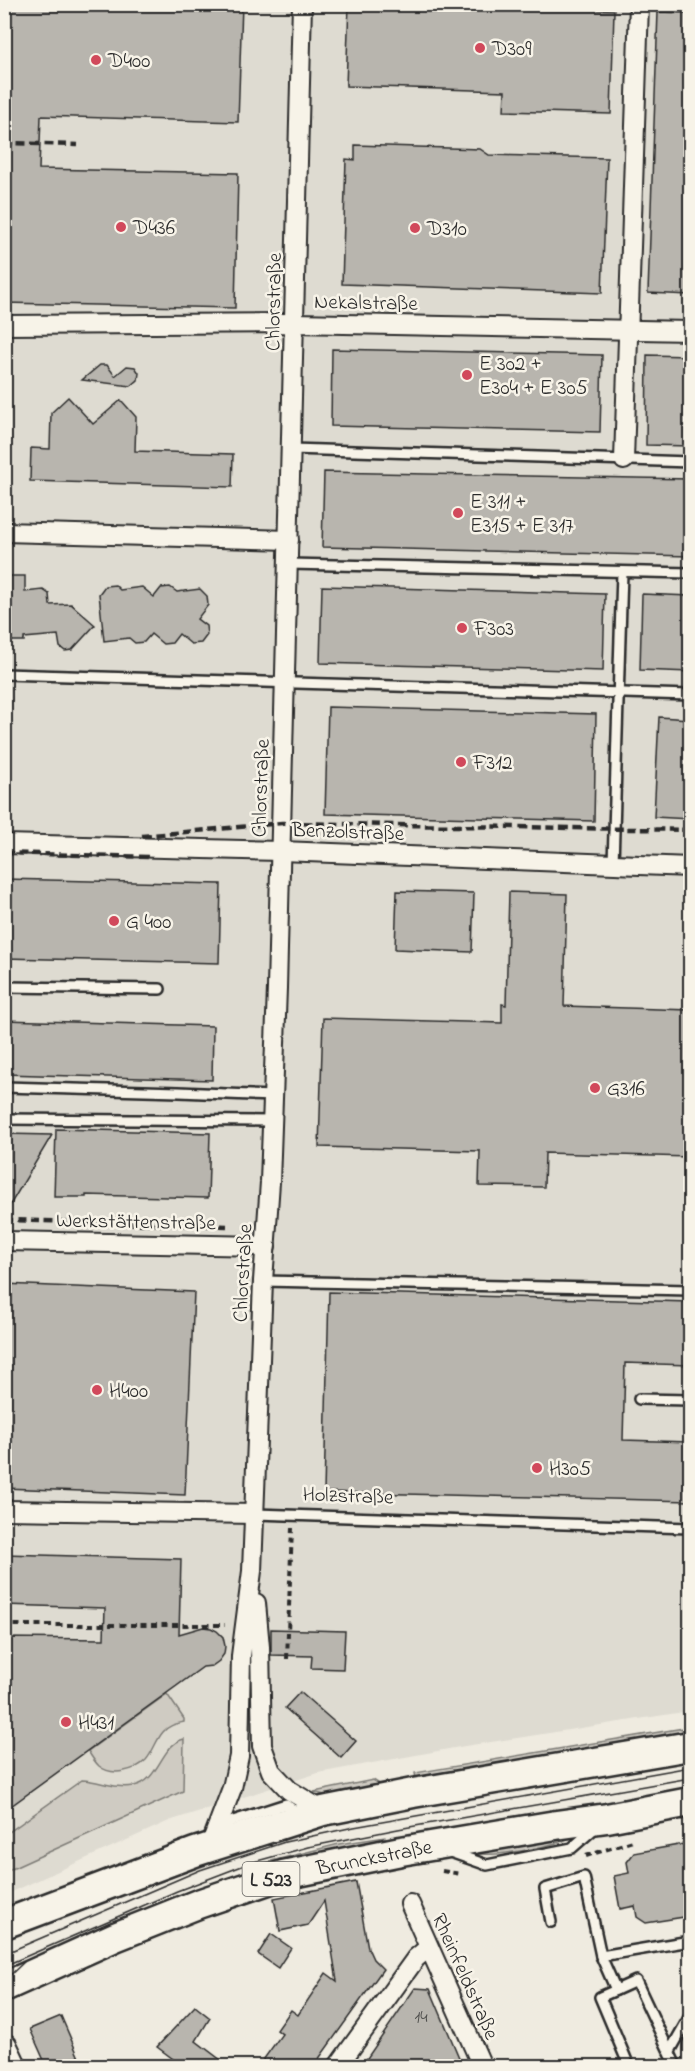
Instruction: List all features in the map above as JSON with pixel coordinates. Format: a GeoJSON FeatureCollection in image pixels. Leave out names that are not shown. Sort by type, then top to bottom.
{"type":"FeatureCollection","features":[{"type":"Feature","properties":{"kind":"main road","name":"L 523"},"geometry":{"type":"LineString","coordinates":[[4,1924],[210,1846],[312,1813],[403,1794],[690,1746]]}},
{"type":"Feature","properties":{"kind":"main road","name":"Brunckstraße"},"geometry":{"type":"LineString","coordinates":[[4,1987],[126,1932],[283,1875],[401,1851],[433,1858],[556,1825],[608,1818],[690,1802]]}},
{"type":"Feature","properties":{"kind":"main road"},"geometry":{"type":"LineString","coordinates":[[4,2047],[13,2067]]}},
{"type":"Feature","properties":{"kind":"street","name":"Chlorstraße"},"geometry":{"type":"LineString","coordinates":[[251,1647],[252,1571],[263,1281],[272,1121],[281,851],[303,4]]}},
{"type":"Feature","properties":{"kind":"street"},"geometry":{"type":"LineString","coordinates":[[624,460],[639,4]]}},
{"type":"Feature","properties":{"kind":"street","name":"Nekalstraße"},"geometry":{"type":"LineString","coordinates":[[4,325],[295,323],[690,331]]}},
{"type":"Feature","properties":{"kind":"street"},"geometry":{"type":"LineString","coordinates":[[4,532],[290,540]]}},
{"type":"Feature","properties":{"kind":"street","name":"Benzolstraße"},"geometry":{"type":"LineString","coordinates":[[4,844],[281,851],[690,867]]}},
{"type":"Feature","properties":{"kind":"street","name":"Werkstättenstraße"},"geometry":{"type":"LineString","coordinates":[[4,1241],[266,1246]]}},
{"type":"Feature","properties":{"kind":"street","name":"Holzstraße"},"geometry":{"type":"LineString","coordinates":[[4,1510],[255,1514]]}},
{"type":"Feature","properties":{"kind":"street"},"geometry":{"type":"LineString","coordinates":[[251,1647],[262,1746],[271,1771],[312,1813]]}},
{"type":"Feature","properties":{"kind":"street"},"geometry":{"type":"LineString","coordinates":[[210,1846],[232,1788],[239,1755],[251,1647]]}},
{"type":"Feature","properties":{"kind":"street","name":"Rheinfeldstraße"},"geometry":{"type":"LineString","coordinates":[[410,1904],[482,2067]]}},
{"type":"Feature","properties":{"kind":"street"},"geometry":{"type":"LineString","coordinates":[[338,2067],[416,1958],[428,1948]]}},
{"type":"Feature","properties":{"kind":"lane"},"geometry":{"type":"LineString","coordinates":[[292,449],[690,462]]}},
{"type":"Feature","properties":{"kind":"lane"},"geometry":{"type":"LineString","coordinates":[[288,564],[690,573]]}},
{"type":"Feature","properties":{"kind":"lane"},"geometry":{"type":"LineString","coordinates":[[613,864],[622,572]]}},
{"type":"Feature","properties":{"kind":"lane"},"geometry":{"type":"LineString","coordinates":[[4,674],[690,695]]}},
{"type":"Feature","properties":{"kind":"lane"},"geometry":{"type":"LineString","coordinates":[[4,987],[160,989]]}},
{"type":"Feature","properties":{"kind":"lane"},"geometry":{"type":"LineString","coordinates":[[4,1087],[273,1096]]}},
{"type":"Feature","properties":{"kind":"lane"},"geometry":{"type":"LineString","coordinates":[[4,1119],[272,1121]]}},
{"type":"Feature","properties":{"kind":"lane"},"geometry":{"type":"LineString","coordinates":[[263,1281],[690,1290]]}},
{"type":"Feature","properties":{"kind":"lane"},"geometry":{"type":"LineString","coordinates":[[639,1400],[690,1400]]}},
{"type":"Feature","properties":{"kind":"lane","name":"Holzstraße"},"geometry":{"type":"LineString","coordinates":[[255,1514],[690,1528]]}},
{"type":"Feature","properties":{"kind":"lane"},"geometry":{"type":"LineString","coordinates":[[551,1922],[545,1889],[584,1877],[601,1956],[616,1990]]}},
{"type":"Feature","properties":{"kind":"lane"},"geometry":{"type":"LineString","coordinates":[[601,1956],[690,1941]]}},
{"type":"Feature","properties":{"kind":"lane"},"geometry":{"type":"LineString","coordinates":[[630,2067],[600,1997],[636,1981],[676,2067]]}},
{"type":"Feature","properties":{"kind":"lane"},"geometry":{"type":"LineString","coordinates":[[670,2051],[690,2016]]}},
{"type":"Feature","properties":{"kind":"path"},"geometry":{"type":"LineString","coordinates":[[287,1659],[292,1515]]}},
{"type":"Feature","properties":{"kind":"path"},"geometry":{"type":"LineString","coordinates":[[4,1625],[228,1625]]}},
{"type":"Feature","properties":{"kind":"path"},"geometry":{"type":"LineString","coordinates":[[584,1857],[640,1839]]}},
{"type":"Feature","properties":{"kind":"path"},"geometry":{"type":"LineString","coordinates":[[433,1858],[467,1875]]}},
{"type":"Feature","properties":{"kind":"shaded area"},"geometry":{"type":"Polygon","coordinates":[[[4,5],[690,5],[690,1711],[465,1746],[318,1773],[169,1821],[5,1895],[4,5]]]}},
{"type":"Feature","properties":{"kind":"shaded area"},"geometry":{"type":"Polygon","coordinates":[[[167,1694],[184,1722],[165,1730],[146,1760],[136,1767],[117,1772],[99,1766],[88,1751],[167,1694]]]}},
{"type":"Feature","properties":{"kind":"shaded area"},"geometry":{"type":"Polygon","coordinates":[[[690,1727],[690,1733],[416,1779],[415,1773],[690,1727]]]}},
{"type":"Feature","properties":{"kind":"shaded area"},"geometry":{"type":"Polygon","coordinates":[[[184,1739],[183,1791],[5,1872],[5,1835],[82,1780],[120,1786],[134,1786],[143,1783],[155,1771],[170,1748],[184,1739]]]}},
{"type":"Feature","properties":{"kind":"shaded area"},"geometry":{"type":"Polygon","coordinates":[[[373,1780],[381,1785],[327,1796],[314,1792],[373,1780]]]}},
{"type":"Feature","properties":{"kind":"shaded area"},"geometry":{"type":"Polygon","coordinates":[[[576,1835],[554,1844],[524,1850],[494,1854],[470,1853],[576,1835]]]}},
{"type":"Feature","properties":{"kind":"shaded area"},"geometry":{"type":"Polygon","coordinates":[[[385,1837],[386,1844],[264,1868],[263,1863],[339,1844],[385,1837]]]}},
{"type":"Feature","properties":{"kind":"building"},"geometry":{"type":"Polygon","coordinates":[[[4,4],[242,4],[238,122],[41,116],[39,169],[238,173],[235,308],[4,303],[4,4]]]}},
{"type":"Feature","properties":{"kind":"building","name":"D309"},"geometry":{"type":"Polygon","coordinates":[[[349,4],[614,10],[611,114],[504,111],[505,91],[346,86],[349,4]]]}},
{"type":"Feature","properties":{"kind":"building"},"geometry":{"type":"Polygon","coordinates":[[[658,12],[690,13],[690,295],[648,293],[658,12]]]}},
{"type":"Feature","properties":{"kind":"building"},"geometry":{"type":"Polygon","coordinates":[[[355,145],[480,149],[489,155],[607,158],[602,293],[342,284],[346,159],[355,160],[355,145]]]}},
{"type":"Feature","properties":{"kind":"building","name":"E 302 + E304 + E 305"},"geometry":{"type":"Polygon","coordinates":[[[332,349],[602,355],[600,432],[331,426],[332,349]]]}},
{"type":"Feature","properties":{"kind":"building"},"geometry":{"type":"Polygon","coordinates":[[[647,355],[690,356],[690,446],[646,445],[647,355]]]}},
{"type":"Feature","properties":{"kind":"building"},"geometry":{"type":"Polygon","coordinates":[[[100,365],[107,365],[115,376],[127,366],[135,367],[139,373],[138,380],[131,386],[82,380],[100,365]]]}},
{"type":"Feature","properties":{"kind":"building"},"geometry":{"type":"Polygon","coordinates":[[[68,397],[93,424],[121,400],[136,417],[135,451],[233,454],[232,487],[30,481],[31,448],[50,449],[51,413],[68,397]]]}},
{"type":"Feature","properties":{"kind":"building","name":"E 311 + E315 + E 317"},"geometry":{"type":"Polygon","coordinates":[[[324,472],[690,479],[690,556],[322,547],[324,472]]]}},
{"type":"Feature","properties":{"kind":"building"},"geometry":{"type":"Polygon","coordinates":[[[4,576],[25,576],[25,592],[43,590],[49,594],[50,605],[71,604],[95,625],[72,650],[65,651],[60,647],[58,635],[24,638],[24,641],[4,641],[4,576]]]}},
{"type":"Feature","properties":{"kind":"building"},"geometry":{"type":"Polygon","coordinates":[[[115,585],[120,590],[142,587],[154,597],[161,588],[170,587],[177,592],[200,589],[207,596],[208,605],[197,619],[206,626],[207,635],[201,643],[191,644],[179,634],[172,643],[163,644],[151,634],[144,642],[135,643],[129,638],[104,641],[99,594],[105,586],[115,585]]]}},
{"type":"Feature","properties":{"kind":"building","name":"F303"},"geometry":{"type":"Polygon","coordinates":[[[322,586],[605,594],[603,671],[320,663],[322,586]]]}},
{"type":"Feature","properties":{"kind":"building"},"geometry":{"type":"Polygon","coordinates":[[[642,594],[690,596],[690,672],[640,670],[642,594]]]}},
{"type":"Feature","properties":{"kind":"building","name":"F312"},"geometry":{"type":"Polygon","coordinates":[[[328,707],[596,714],[594,821],[325,814],[328,707]]]}},
{"type":"Feature","properties":{"kind":"building"},"geometry":{"type":"Polygon","coordinates":[[[659,717],[690,719],[690,819],[654,817],[659,717]]]}},
{"type":"Feature","properties":{"kind":"building","name":"G 400"},"geometry":{"type":"Polygon","coordinates":[[[4,879],[221,884],[219,963],[4,958],[4,879]]]}},
{"type":"Feature","properties":{"kind":"building"},"geometry":{"type":"Polygon","coordinates":[[[397,891],[474,893],[472,952],[395,949],[397,891]]]}},
{"type":"Feature","properties":{"kind":"building"},"geometry":{"type":"Polygon","coordinates":[[[509,892],[567,894],[564,1006],[690,1010],[690,1157],[545,1153],[544,1187],[479,1186],[480,1151],[319,1147],[323,1018],[502,1023],[502,1004],[506,1005],[509,892]]]}},
{"type":"Feature","properties":{"kind":"building"},"geometry":{"type":"Polygon","coordinates":[[[4,1020],[213,1026],[212,1080],[4,1074],[4,1020]]]}},
{"type":"Feature","properties":{"kind":"building"},"geometry":{"type":"Polygon","coordinates":[[[56,1129],[210,1133],[208,1198],[86,1195],[86,1197],[54,1197],[56,1129]]]}},
{"type":"Feature","properties":{"kind":"building"},"geometry":{"type":"Polygon","coordinates":[[[4,1134],[52,1135],[4,1215],[4,1134]]]}},
{"type":"Feature","properties":{"kind":"building","name":"H400"},"geometry":{"type":"Polygon","coordinates":[[[4,1284],[194,1292],[185,1495],[4,1488],[4,1284]]]}},
{"type":"Feature","properties":{"kind":"building"},"geometry":{"type":"Polygon","coordinates":[[[329,1292],[690,1302],[690,1365],[625,1363],[623,1440],[690,1442],[690,1501],[324,1492],[329,1292]]]}},
{"type":"Feature","properties":{"kind":"building","name":"H431"},"geometry":{"type":"Polygon","coordinates":[[[4,1554],[181,1559],[179,1634],[203,1627],[211,1628],[223,1637],[225,1646],[224,1654],[219,1661],[212,1666],[203,1667],[4,1811],[4,1638],[104,1639],[105,1608],[4,1605],[4,1554]]]}},
{"type":"Feature","properties":{"kind":"building"},"geometry":{"type":"Polygon","coordinates":[[[271,1629],[345,1631],[343,1669],[311,1668],[312,1656],[271,1655],[271,1629]]]}},
{"type":"Feature","properties":{"kind":"building"},"geometry":{"type":"Polygon","coordinates":[[[300,1692],[356,1741],[341,1758],[285,1708],[300,1692]]]}},
{"type":"Feature","properties":{"kind":"building"},"geometry":{"type":"Polygon","coordinates":[[[690,1843],[690,1916],[646,1923],[637,1917],[635,1906],[620,1909],[614,1876],[629,1873],[627,1862],[634,1853],[690,1843]]]}},
{"type":"Feature","properties":{"kind":"building"},"geometry":{"type":"Polygon","coordinates":[[[356,1882],[368,1948],[373,1959],[383,1969],[313,2067],[258,2067],[282,2034],[277,2030],[291,2010],[298,2015],[326,1973],[337,1981],[324,1901],[308,1925],[280,1931],[274,1898],[356,1882]]]}},
{"type":"Feature","properties":{"kind":"building"},"geometry":{"type":"Polygon","coordinates":[[[271,1934],[291,1948],[278,1968],[258,1954],[271,1934]]]}},
{"type":"Feature","properties":{"kind":"building"},"geometry":{"type":"Polygon","coordinates":[[[415,1988],[430,1989],[463,2067],[361,2067],[415,1988]]]}},
{"type":"Feature","properties":{"kind":"building"},"geometry":{"type":"Polygon","coordinates":[[[195,2006],[210,2018],[196,2041],[230,2067],[184,2067],[157,2047],[195,2006]]]}},
{"type":"Feature","properties":{"kind":"building"},"geometry":{"type":"Polygon","coordinates":[[[61,2016],[83,2067],[47,2067],[30,2029],[61,2016]]]}},
{"type":"Feature","properties":{"kind":"tram line"},"geometry":{"type":"LineString","coordinates":[[4,1954],[200,1870],[285,1842],[354,1827],[690,1767]]}},
{"type":"Feature","properties":{"kind":"tram line"},"geometry":{"type":"LineString","coordinates":[[4,1966],[177,1891],[250,1863],[308,1847],[690,1778]]}},
{"type":"Feature","properties":{"kind":"tram line"},"geometry":{"type":"LineString","coordinates":[[4,1981],[24,1962]]}},
{"type":"Feature","properties":{"kind":"railway"},"geometry":{"type":"LineString","coordinates":[[4,143],[78,145]]}},
{"type":"Feature","properties":{"kind":"railway"},"geometry":{"type":"LineString","coordinates":[[142,836],[282,823],[690,830]]}},
{"type":"Feature","properties":{"kind":"railway"},"geometry":{"type":"LineString","coordinates":[[4,853],[148,857]]}},
{"type":"Feature","properties":{"kind":"railway"},"geometry":{"type":"LineString","coordinates":[[4,1220],[227,1226]]}},
{"type":"Feature","properties":{"kind":"place","name":"D309"},"geometry":{"type":"Point","coordinates":[480,48]}},
{"type":"Feature","properties":{"kind":"place","name":"D400"},"geometry":{"type":"Point","coordinates":[96,60]}},
{"type":"Feature","properties":{"kind":"place","name":"D436"},"geometry":{"type":"Point","coordinates":[121,227]}},
{"type":"Feature","properties":{"kind":"place","name":"D310"},"geometry":{"type":"Point","coordinates":[415,228]}},
{"type":"Feature","properties":{"kind":"place","name":"E 302 + E304 + E 305"},"geometry":{"type":"Point","coordinates":[467,375]}},
{"type":"Feature","properties":{"kind":"place","name":"E 311 + E315 + E 317"},"geometry":{"type":"Point","coordinates":[458,513]}},
{"type":"Feature","properties":{"kind":"place","name":"F303"},"geometry":{"type":"Point","coordinates":[462,628]}},
{"type":"Feature","properties":{"kind":"place","name":"F312"},"geometry":{"type":"Point","coordinates":[461,762]}},
{"type":"Feature","properties":{"kind":"place","name":"G 400"},"geometry":{"type":"Point","coordinates":[114,921]}},
{"type":"Feature","properties":{"kind":"place","name":"G316"},"geometry":{"type":"Point","coordinates":[595,1088]}},
{"type":"Feature","properties":{"kind":"place","name":"H400"},"geometry":{"type":"Point","coordinates":[97,1390]}},
{"type":"Feature","properties":{"kind":"place","name":"H305"},"geometry":{"type":"Point","coordinates":[537,1468]}},
{"type":"Feature","properties":{"kind":"place","name":"H431"},"geometry":{"type":"Point","coordinates":[66,1722]}}]}
